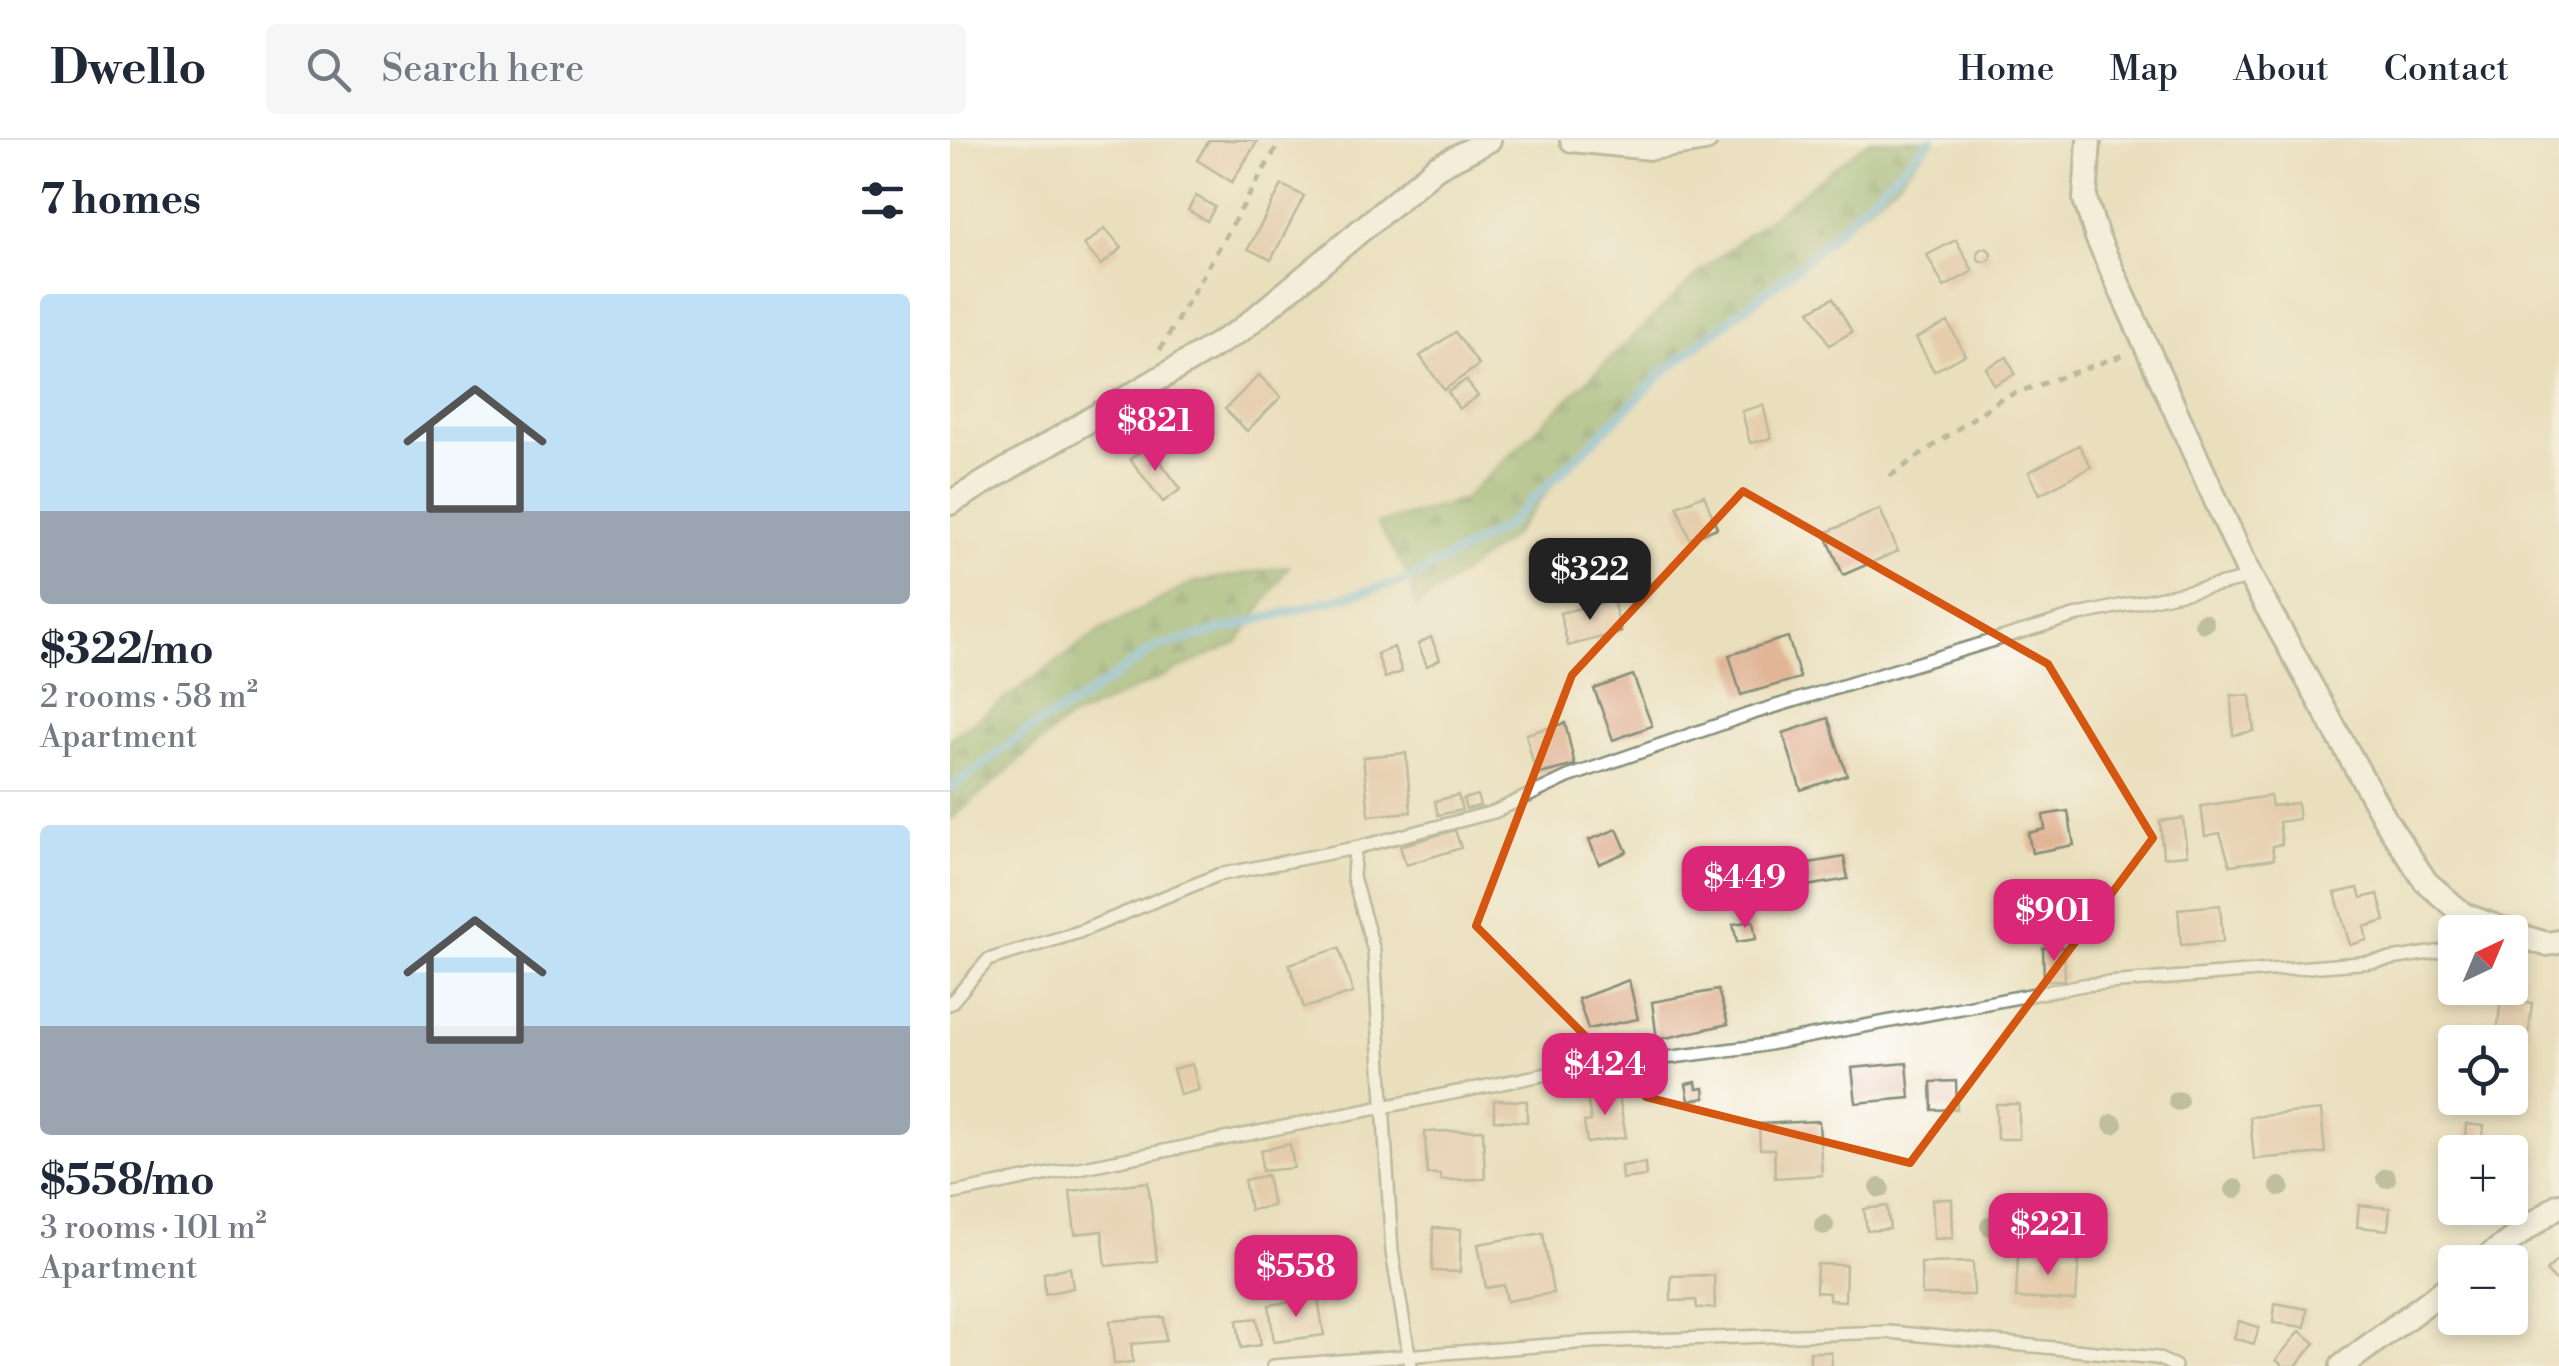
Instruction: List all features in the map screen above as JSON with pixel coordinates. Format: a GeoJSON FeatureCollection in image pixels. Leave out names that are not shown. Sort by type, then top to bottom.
{"type":"FeatureCollection","features":[{"type":"Feature","properties":{"kind":"street"},"geometry":{"type":"LineString","coordinates":[[950,503],[1241,330],[1437,167],[1488,140]]}},
{"type":"Feature","properties":{"kind":"street"},"geometry":{"type":"LineString","coordinates":[[1572,140],[1651,148],[1705,140]]}},
{"type":"Feature","properties":{"kind":"street"},"geometry":{"type":"LineString","coordinates":[[2088,140],[2085,199],[2097,238],[2251,578],[2386,821],[2426,882],[2464,915]]}},
{"type":"Feature","properties":{"kind":"street"},"geometry":{"type":"LineString","coordinates":[[2528,938],[2546,944],[2559,942]]}},
{"type":"Feature","properties":{"kind":"street"},"geometry":{"type":"LineString","coordinates":[[2504,1245],[2559,1205]]}},
{"type":"Feature","properties":{"kind":"street"},"geometry":{"type":"LineString","coordinates":[[2342,1366],[2438,1295]]}},
{"type":"Feature","properties":{"kind":"lane"},"geometry":{"type":"LineString","coordinates":[[950,1004],[988,960],[1080,932],[1218,875],[1355,848],[1494,812],[1568,778],[1750,714],[2074,616],[2251,578]]}},
{"type":"Feature","properties":{"kind":"lane"},"geometry":{"type":"LineString","coordinates":[[1355,848],[1353,877],[1374,950],[1392,1252],[1410,1360]]}},
{"type":"Feature","properties":{"kind":"lane"},"geometry":{"type":"LineString","coordinates":[[950,1194],[1558,1072],[1758,1046],[2083,985],[2372,962],[2438,952]]}},
{"type":"Feature","properties":{"kind":"lane"},"geometry":{"type":"LineString","coordinates":[[1273,1366],[1889,1332],[2157,1358],[2175,1366]]}},
{"type":"Feature","properties":{"kind":"path"},"geometry":{"type":"LineString","coordinates":[[1141,388],[1169,330],[1281,140]]}},
{"type":"Feature","properties":{"kind":"path"},"geometry":{"type":"LineString","coordinates":[[1890,476],[2002,398],[2148,347]]}},
{"type":"Feature","properties":{"kind":"highlighted area"},"geometry":{"type":"Polygon","coordinates":[[[1743,491],[2048,664],[2153,838],[1910,1163],[1646,1097],[1476,926],[1572,675],[1743,491]]]}},
{"type":"Feature","properties":{"kind":"green space"},"geometry":{"type":"Polygon","coordinates":[[[1870,140],[1935,140],[1895,184],[1671,369],[1567,467],[1512,536],[1416,607],[1411,579],[1377,524],[1463,500],[1701,271],[1870,140]]]}},
{"type":"Feature","properties":{"kind":"green space"},"geometry":{"type":"Polygon","coordinates":[[[1289,566],[1238,642],[1064,722],[950,820],[950,739],[1102,629],[1194,582],[1289,566]]]}},
{"type":"Feature","properties":{"kind":"building"},"geometry":{"type":"Polygon","coordinates":[[[1209,140],[1258,140],[1232,182],[1197,160],[1209,140]]]}},
{"type":"Feature","properties":{"kind":"building"},"geometry":{"type":"Polygon","coordinates":[[[1282,185],[1304,196],[1271,260],[1248,249],[1282,185]]]}},
{"type":"Feature","properties":{"kind":"building"},"geometry":{"type":"Polygon","coordinates":[[[1196,196],[1215,207],[1207,221],[1188,210],[1196,196]]]}},
{"type":"Feature","properties":{"kind":"building"},"geometry":{"type":"Polygon","coordinates":[[[1105,228],[1122,248],[1101,265],[1084,245],[1105,228]]]}},
{"type":"Feature","properties":{"kind":"building"},"geometry":{"type":"Polygon","coordinates":[[[1956,240],[1973,271],[1944,287],[1927,255],[1956,240]]]}},
{"type":"Feature","properties":{"kind":"building"},"geometry":{"type":"Polygon","coordinates":[[[1984,248],[1991,255],[1984,262],[1977,255],[1984,248]]]}},
{"type":"Feature","properties":{"kind":"building"},"geometry":{"type":"Polygon","coordinates":[[[1833,298],[1852,332],[1829,345],[1810,311],[1833,298]]]}},
{"type":"Feature","properties":{"kind":"building"},"geometry":{"type":"Polygon","coordinates":[[[1948,322],[1965,355],[1934,371],[1916,338],[1948,322]]]}},
{"type":"Feature","properties":{"kind":"building"},"geometry":{"type":"Polygon","coordinates":[[[1455,332],[1479,365],[1444,390],[1420,356],[1455,332]]]}},
{"type":"Feature","properties":{"kind":"building"},"geometry":{"type":"Polygon","coordinates":[[[2007,357],[2015,374],[1994,385],[1986,368],[2007,357]]]}},
{"type":"Feature","properties":{"kind":"building"},"geometry":{"type":"Polygon","coordinates":[[[1259,375],[1281,397],[1247,431],[1225,409],[1259,375]]]}},
{"type":"Feature","properties":{"kind":"building"},"geometry":{"type":"Polygon","coordinates":[[[1466,380],[1478,396],[1459,409],[1448,392],[1466,380]]]}},
{"type":"Feature","properties":{"kind":"building"},"geometry":{"type":"Polygon","coordinates":[[[1763,405],[1771,438],[1750,443],[1742,411],[1763,405]]]}},
{"type":"Feature","properties":{"kind":"building"},"geometry":{"type":"Polygon","coordinates":[[[2079,445],[2091,467],[2040,494],[2029,472],[2079,445]]]}},
{"type":"Feature","properties":{"kind":"building"},"geometry":{"type":"Polygon","coordinates":[[[1148,446],[1181,489],[1163,502],[1130,459],[1148,446]]]}},
{"type":"Feature","properties":{"kind":"building"},"geometry":{"type":"Polygon","coordinates":[[[1704,495],[1717,528],[1690,539],[1677,506],[1704,495]]]}},
{"type":"Feature","properties":{"kind":"building"},"geometry":{"type":"Polygon","coordinates":[[[1880,509],[1898,551],[1843,575],[1825,533],[1880,509]]]}},
{"type":"Feature","properties":{"kind":"building"},"geometry":{"type":"Polygon","coordinates":[[[1613,600],[1621,632],[1568,646],[1560,613],[1613,600]]]}},
{"type":"Feature","properties":{"kind":"building"},"geometry":{"type":"Polygon","coordinates":[[[1431,637],[1440,659],[1427,666],[1418,644],[1431,637]]]}},
{"type":"Feature","properties":{"kind":"building"},"geometry":{"type":"Polygon","coordinates":[[[1788,637],[1800,678],[1741,695],[1729,655],[1788,637]]]}},
{"type":"Feature","properties":{"kind":"building"},"geometry":{"type":"Polygon","coordinates":[[[1394,647],[1402,672],[1385,678],[1377,654],[1394,647]]]}},
{"type":"Feature","properties":{"kind":"building"},"geometry":{"type":"Polygon","coordinates":[[[1633,675],[1652,726],[1613,740],[1594,689],[1633,675]]]}},
{"type":"Feature","properties":{"kind":"building"},"geometry":{"type":"Polygon","coordinates":[[[2231,695],[2250,696],[2254,731],[2233,735],[2231,695]]]}},
{"type":"Feature","properties":{"kind":"building"},"geometry":{"type":"Polygon","coordinates":[[[1828,718],[1847,775],[1801,790],[1783,733],[1828,718]]]}},
{"type":"Feature","properties":{"kind":"building"},"geometry":{"type":"Polygon","coordinates":[[[1565,723],[1575,765],[1536,775],[1526,734],[1565,723]]]}},
{"type":"Feature","properties":{"kind":"building"},"geometry":{"type":"Polygon","coordinates":[[[1406,753],[1411,812],[1369,816],[1363,757],[1406,753]]]}},
{"type":"Feature","properties":{"kind":"building"},"geometry":{"type":"Polygon","coordinates":[[[1458,795],[1462,810],[1438,815],[1435,801],[1458,795]]]}},
{"type":"Feature","properties":{"kind":"building"},"geometry":{"type":"Polygon","coordinates":[[[1477,795],[1480,806],[1466,809],[1463,799],[1477,795]]]}},
{"type":"Feature","properties":{"kind":"building"},"geometry":{"type":"Polygon","coordinates":[[[2270,796],[2272,806],[2297,803],[2299,819],[2279,822],[2282,844],[2272,846],[2274,859],[2230,865],[2220,833],[2205,836],[2201,806],[2270,796]]]}},
{"type":"Feature","properties":{"kind":"building"},"geometry":{"type":"Polygon","coordinates":[[[2068,811],[2074,845],[2032,853],[2028,833],[2045,829],[2043,815],[2068,811]]]}},
{"type":"Feature","properties":{"kind":"building"},"geometry":{"type":"Polygon","coordinates":[[[2183,818],[2187,855],[2163,857],[2160,821],[2183,818]]]}},
{"type":"Feature","properties":{"kind":"building"},"geometry":{"type":"Polygon","coordinates":[[[1617,829],[1627,852],[1599,864],[1589,840],[1617,829]]]}},
{"type":"Feature","properties":{"kind":"building"},"geometry":{"type":"Polygon","coordinates":[[[1455,830],[1461,848],[1406,865],[1400,846],[1455,830]]]}},
{"type":"Feature","properties":{"kind":"building"},"geometry":{"type":"Polygon","coordinates":[[[1844,857],[1848,879],[1772,892],[1768,870],[1844,857]]]}},
{"type":"Feature","properties":{"kind":"building"},"geometry":{"type":"Polygon","coordinates":[[[2358,888],[2361,898],[2378,894],[2385,921],[2364,927],[2367,940],[2350,945],[2335,893],[2358,888]]]}},
{"type":"Feature","properties":{"kind":"building"},"geometry":{"type":"Polygon","coordinates":[[[2220,905],[2223,942],[2181,945],[2178,909],[2220,905]]]}},
{"type":"Feature","properties":{"kind":"building"},"geometry":{"type":"Polygon","coordinates":[[[1753,921],[1756,939],[1737,942],[1733,924],[1753,921]]]}},
{"type":"Feature","properties":{"kind":"building"},"geometry":{"type":"Polygon","coordinates":[[[2064,947],[2065,980],[2044,980],[2043,948],[2064,947]]]}},
{"type":"Feature","properties":{"kind":"building"},"geometry":{"type":"Polygon","coordinates":[[[1339,948],[1353,993],[1304,1008],[1289,964],[1339,948]]]}},
{"type":"Feature","properties":{"kind":"building"},"geometry":{"type":"Polygon","coordinates":[[[1629,980],[1638,1019],[1588,1029],[1578,999],[1629,980]]]}},
{"type":"Feature","properties":{"kind":"building"},"geometry":{"type":"Polygon","coordinates":[[[1718,990],[1728,1024],[1657,1040],[1652,1002],[1718,990]]]}},
{"type":"Feature","properties":{"kind":"building"},"geometry":{"type":"Polygon","coordinates":[[[2532,1003],[2528,1040],[2528,1025],[2498,1025],[2500,1005],[2532,1003]]]}},
{"type":"Feature","properties":{"kind":"building"},"geometry":{"type":"Polygon","coordinates":[[[1907,1063],[1910,1098],[1856,1103],[1852,1068],[1907,1063]]]}},
{"type":"Feature","properties":{"kind":"building"},"geometry":{"type":"Polygon","coordinates":[[[1192,1064],[1199,1090],[1180,1095],[1173,1069],[1192,1064]]]}},
{"type":"Feature","properties":{"kind":"building"},"geometry":{"type":"Polygon","coordinates":[[[1956,1081],[1957,1109],[1932,1110],[1931,1082],[1956,1081]]]}},
{"type":"Feature","properties":{"kind":"building"},"geometry":{"type":"Polygon","coordinates":[[[1696,1082],[1697,1089],[1704,1088],[1705,1098],[1689,1101],[1686,1084],[1696,1082]]]}},
{"type":"Feature","properties":{"kind":"building"},"geometry":{"type":"Polygon","coordinates":[[[1618,1092],[1626,1137],[1587,1143],[1584,1122],[1591,1121],[1587,1097],[1618,1092]]]}},
{"type":"Feature","properties":{"kind":"building"},"geometry":{"type":"Polygon","coordinates":[[[1494,1100],[1527,1101],[1527,1122],[1494,1120],[1494,1100]]]}},
{"type":"Feature","properties":{"kind":"building"},"geometry":{"type":"Polygon","coordinates":[[[1996,1104],[2019,1104],[2019,1139],[1997,1139],[1996,1104]]]}},
{"type":"Feature","properties":{"kind":"building"},"geometry":{"type":"Polygon","coordinates":[[[2321,1110],[2325,1153],[2254,1159],[2250,1117],[2321,1110]]]}},
{"type":"Feature","properties":{"kind":"building"},"geometry":{"type":"Polygon","coordinates":[[[1819,1121],[1822,1175],[1775,1178],[1774,1149],[1760,1149],[1759,1124],[1819,1121]]]}},
{"type":"Feature","properties":{"kind":"building"},"geometry":{"type":"Polygon","coordinates":[[[2466,1124],[2484,1126],[2483,1135],[2465,1135],[2466,1124]]]}},
{"type":"Feature","properties":{"kind":"building"},"geometry":{"type":"Polygon","coordinates":[[[1483,1130],[1485,1179],[1441,1180],[1440,1174],[1427,1174],[1425,1132],[1483,1130]]]}},
{"type":"Feature","properties":{"kind":"building"},"geometry":{"type":"Polygon","coordinates":[[[1290,1144],[1294,1168],[1262,1171],[1261,1150],[1290,1144]]]}},
{"type":"Feature","properties":{"kind":"building"},"geometry":{"type":"Polygon","coordinates":[[[1645,1163],[1646,1176],[1622,1179],[1621,1166],[1645,1163]]]}},
{"type":"Feature","properties":{"kind":"building"},"geometry":{"type":"Polygon","coordinates":[[[1267,1175],[1273,1206],[1250,1210],[1244,1180],[1267,1175]]]}},
{"type":"Feature","properties":{"kind":"building"},"geometry":{"type":"Polygon","coordinates":[[[1148,1182],[1157,1261],[1106,1266],[1102,1231],[1075,1234],[1070,1191],[1148,1182]]]}},
{"type":"Feature","properties":{"kind":"building"},"geometry":{"type":"Polygon","coordinates":[[[1932,1199],[1952,1199],[1953,1238],[1934,1239],[1932,1199]]]}},
{"type":"Feature","properties":{"kind":"building"},"geometry":{"type":"Polygon","coordinates":[[[2359,1205],[2390,1208],[2388,1230],[2357,1227],[2359,1205]]]}},
{"type":"Feature","properties":{"kind":"building"},"geometry":{"type":"Polygon","coordinates":[[[1887,1206],[1890,1229],[1867,1231],[1864,1209],[1887,1206]]]}},
{"type":"Feature","properties":{"kind":"building"},"geometry":{"type":"Polygon","coordinates":[[[1433,1228],[1461,1229],[1460,1272],[1432,1271],[1433,1228]]]}},
{"type":"Feature","properties":{"kind":"building"},"geometry":{"type":"Polygon","coordinates":[[[1543,1233],[1553,1293],[1507,1301],[1504,1285],[1486,1288],[1478,1244],[1543,1233]]]}},
{"type":"Feature","properties":{"kind":"building"},"geometry":{"type":"Polygon","coordinates":[[[2045,1254],[2079,1256],[2076,1301],[2016,1298],[2018,1256],[2045,1258],[2045,1254]]]}},
{"type":"Feature","properties":{"kind":"building"},"geometry":{"type":"Polygon","coordinates":[[[2559,1258],[2559,1284],[2546,1271],[2559,1258]]]}},
{"type":"Feature","properties":{"kind":"building"},"geometry":{"type":"Polygon","coordinates":[[[1973,1262],[1974,1295],[1922,1295],[1921,1263],[1973,1262]]]}},
{"type":"Feature","properties":{"kind":"building"},"geometry":{"type":"Polygon","coordinates":[[[1817,1264],[1846,1265],[1845,1301],[1829,1300],[1829,1293],[1816,1292],[1817,1264]]]}},
{"type":"Feature","properties":{"kind":"building"},"geometry":{"type":"Polygon","coordinates":[[[1070,1267],[1073,1288],[1045,1294],[1044,1273],[1070,1267]]]}},
{"type":"Feature","properties":{"kind":"building"},"geometry":{"type":"Polygon","coordinates":[[[1714,1275],[1715,1308],[1697,1308],[1696,1300],[1671,1301],[1671,1276],[1714,1275]]]}},
{"type":"Feature","properties":{"kind":"building"},"geometry":{"type":"Polygon","coordinates":[[[1318,1298],[1324,1335],[1274,1342],[1269,1305],[1318,1298]]]}},
{"type":"Feature","properties":{"kind":"building"},"geometry":{"type":"Polygon","coordinates":[[[2275,1303],[2307,1309],[2305,1327],[2273,1323],[2275,1303]]]}},
{"type":"Feature","properties":{"kind":"building"},"geometry":{"type":"Polygon","coordinates":[[[1164,1317],[1166,1341],[1131,1344],[1133,1362],[1114,1364],[1110,1321],[1164,1317]]]}},
{"type":"Feature","properties":{"kind":"building"},"geometry":{"type":"Polygon","coordinates":[[[1257,1318],[1261,1345],[1241,1348],[1237,1320],[1257,1318]]]}},
{"type":"Feature","properties":{"kind":"building"},"geometry":{"type":"Polygon","coordinates":[[[2239,1321],[2259,1327],[2254,1344],[2234,1338],[2239,1321]]]}},
{"type":"Feature","properties":{"kind":"building"},"geometry":{"type":"Polygon","coordinates":[[[2300,1331],[2315,1343],[2296,1366],[2283,1366],[2276,1360],[2300,1331]]]}},
{"type":"Feature","properties":{"kind":"building"},"geometry":{"type":"Polygon","coordinates":[[[1810,1352],[1831,1352],[1832,1366],[1810,1366],[1810,1352]]]}},
{"type":"Feature","properties":{"kind":"waterway"},"geometry":{"type":"LineString","coordinates":[[950,789],[1029,730],[1084,698],[1154,648],[1411,579],[1506,526],[1666,370],[1806,260],[1931,140]]}}]}
